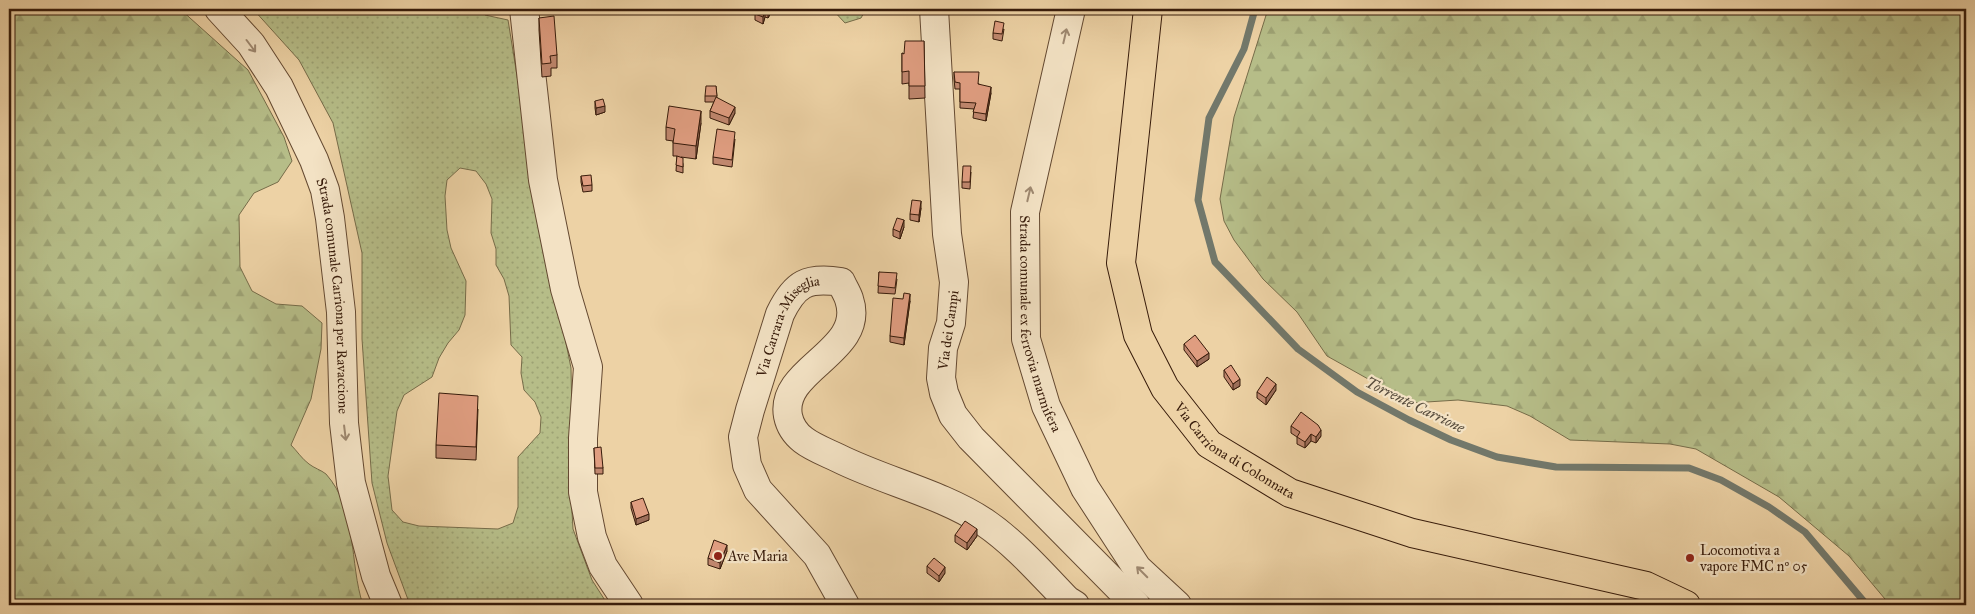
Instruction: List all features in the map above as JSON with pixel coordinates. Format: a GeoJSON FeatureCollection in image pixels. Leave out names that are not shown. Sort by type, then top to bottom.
{"type":"FeatureCollection","features":[{"type":"Feature","properties":{"kind":"main road","name":"Via Carriona di Colonnata"},"geometry":{"type":"LineString","coordinates":[[1148,9],[1121,263],[1138,335],[1165,388],[1210,444],[1290,493],[1412,533],[1646,586],[1686,605]]}},
{"type":"Feature","properties":{"kind":"street","name":"Strada comunale Carriona per Ravaccione"},"geometry":{"type":"LineString","coordinates":[[219,9],[251,44],[279,87],[314,160],[324,190],[330,218],[341,312],[343,415],[351,484],[376,576],[388,605]]}},
{"type":"Feature","properties":{"kind":"street"},"geometry":{"type":"LineString","coordinates":[[524,9],[544,180],[565,288],[588,368],[583,438],[583,492],[592,537],[603,566],[629,605]]}},
{"type":"Feature","properties":{"kind":"street","name":"Via dei Campi"},"geometry":{"type":"LineString","coordinates":[[934,9],[947,234],[954,282],[951,323],[943,348],[941,378],[944,393],[952,415],[971,438],[1136,605]]}},
{"type":"Feature","properties":{"kind":"street","name":"Strada comunale ex ferrovia marmifera"},"geometry":{"type":"LineString","coordinates":[[1071,9],[1025,212],[1026,339],[1046,406],[1085,488],[1137,568],[1177,605]]}},
{"type":"Feature","properties":{"kind":"street","name":"Via Carrara-Miseglia"},"geometry":{"type":"LineString","coordinates":[[845,605],[817,555],[758,490],[747,465],[743,437],[780,314],[787,300],[798,287],[819,279],[840,282],[850,300],[851,318],[844,338],[800,378],[793,392],[789,402],[788,413],[790,424],[796,434],[804,441],[859,469],[954,506],[984,522],[1016,548],[1067,600],[1075,605]]}},
{"type":"Feature","properties":{"kind":"green space"},"geometry":{"type":"Polygon","coordinates":[[[9,9],[180,9],[248,70],[284,137],[292,161],[278,182],[254,193],[239,215],[240,267],[252,291],[276,304],[302,306],[322,323],[321,349],[311,399],[291,445],[306,462],[326,474],[336,488],[348,520],[363,605],[9,605],[9,9]]]}},
{"type":"Feature","properties":{"kind":"green space"},"geometry":{"type":"Polygon","coordinates":[[[253,9],[484,9],[485,15],[508,20],[536,193],[571,368],[572,420],[569,460],[573,529],[592,580],[608,605],[410,605],[387,543],[372,483],[362,339],[362,253],[333,123],[299,60],[253,9]],[[460,168],[447,180],[445,196],[447,230],[451,248],[466,281],[465,315],[459,330],[439,358],[432,377],[404,395],[397,411],[388,476],[392,510],[403,522],[419,526],[498,529],[513,523],[518,507],[518,457],[540,433],[541,417],[535,402],[524,390],[521,373],[522,357],[511,345],[509,296],[504,279],[496,265],[496,249],[491,233],[492,199],[486,184],[476,171],[460,168]]]}},
{"type":"Feature","properties":{"kind":"green space"},"geometry":{"type":"Polygon","coordinates":[[[832,9],[866,9],[861,18],[845,23],[832,9]]]}},
{"type":"Feature","properties":{"kind":"green space"},"geometry":{"type":"Polygon","coordinates":[[[1268,9],[1966,9],[1966,605],[1890,605],[1849,556],[1779,497],[1696,449],[1670,444],[1570,440],[1530,416],[1507,406],[1458,400],[1411,403],[1327,356],[1297,312],[1263,279],[1234,240],[1224,221],[1220,199],[1234,117],[1268,9]]]}},
{"type":"Feature","properties":{"kind":"building"},"geometry":{"type":"Polygon","coordinates":[[[758,9],[769,9],[768,12],[765,11],[763,17],[755,14],[758,9]]]}},
{"type":"Feature","properties":{"kind":"building"},"geometry":{"type":"Polygon","coordinates":[[[554,16],[557,55],[550,56],[551,63],[542,64],[539,18],[554,16]]]}},
{"type":"Feature","properties":{"kind":"building"},"geometry":{"type":"Polygon","coordinates":[[[995,21],[1004,23],[1002,34],[993,33],[995,21]]]}},
{"type":"Feature","properties":{"kind":"building"},"geometry":{"type":"Polygon","coordinates":[[[905,41],[924,41],[925,86],[909,86],[909,71],[902,72],[902,53],[904,54],[905,41]]]}},
{"type":"Feature","properties":{"kind":"building"},"geometry":{"type":"Polygon","coordinates":[[[954,72],[979,72],[978,84],[991,87],[986,114],[973,112],[976,103],[960,102],[960,83],[955,82],[954,72]]]}},
{"type":"Feature","properties":{"kind":"building"},"geometry":{"type":"Polygon","coordinates":[[[706,86],[716,86],[717,96],[705,96],[706,86]]]}},
{"type":"Feature","properties":{"kind":"building"},"geometry":{"type":"Polygon","coordinates":[[[716,97],[735,107],[729,118],[710,111],[716,97]]]}},
{"type":"Feature","properties":{"kind":"building"},"geometry":{"type":"Polygon","coordinates":[[[603,99],[605,106],[596,108],[595,101],[603,99]]]}},
{"type":"Feature","properties":{"kind":"building"},"geometry":{"type":"Polygon","coordinates":[[[669,106],[701,111],[696,146],[673,143],[675,129],[666,127],[669,106]]]}},
{"type":"Feature","properties":{"kind":"building"},"geometry":{"type":"Polygon","coordinates":[[[717,129],[735,132],[732,160],[713,157],[717,129]]]}},
{"type":"Feature","properties":{"kind":"building"},"geometry":{"type":"Polygon","coordinates":[[[677,156],[683,158],[683,167],[676,165],[677,156]]]}},
{"type":"Feature","properties":{"kind":"building"},"geometry":{"type":"Polygon","coordinates":[[[963,166],[971,166],[970,182],[962,182],[963,166]]]}},
{"type":"Feature","properties":{"kind":"building"},"geometry":{"type":"Polygon","coordinates":[[[591,175],[592,185],[583,186],[581,176],[591,175]]]}},
{"type":"Feature","properties":{"kind":"building"},"geometry":{"type":"Polygon","coordinates":[[[912,200],[921,201],[919,215],[910,214],[912,200]]]}},
{"type":"Feature","properties":{"kind":"building"},"geometry":{"type":"Polygon","coordinates":[[[897,218],[904,220],[900,232],[893,229],[897,218]]]}},
{"type":"Feature","properties":{"kind":"building"},"geometry":{"type":"Polygon","coordinates":[[[879,272],[897,273],[895,288],[878,286],[879,272]]]}},
{"type":"Feature","properties":{"kind":"building"},"geometry":{"type":"Polygon","coordinates":[[[904,293],[910,294],[904,338],[890,336],[893,298],[903,299],[904,293]]]}},
{"type":"Feature","properties":{"kind":"building"},"geometry":{"type":"Polygon","coordinates":[[[1195,335],[1209,353],[1197,361],[1184,344],[1195,335]]]}},
{"type":"Feature","properties":{"kind":"building"},"geometry":{"type":"Polygon","coordinates":[[[1231,365],[1240,379],[1233,384],[1224,370],[1231,365]]]}},
{"type":"Feature","properties":{"kind":"building"},"geometry":{"type":"Polygon","coordinates":[[[1267,377],[1276,384],[1266,398],[1257,392],[1267,377]]]}},
{"type":"Feature","properties":{"kind":"building"},"geometry":{"type":"Polygon","coordinates":[[[439,393],[478,396],[476,447],[436,445],[439,393]]]}},
{"type":"Feature","properties":{"kind":"building"},"geometry":{"type":"Polygon","coordinates":[[[1301,412],[1318,425],[1321,430],[1316,437],[1311,434],[1305,442],[1297,437],[1300,432],[1291,426],[1301,412]]]}},
{"type":"Feature","properties":{"kind":"building"},"geometry":{"type":"Polygon","coordinates":[[[601,447],[603,468],[595,468],[594,448],[601,447]]]}},
{"type":"Feature","properties":{"kind":"building"},"geometry":{"type":"Polygon","coordinates":[[[643,498],[649,514],[636,519],[631,502],[643,498]]]}},
{"type":"Feature","properties":{"kind":"building"},"geometry":{"type":"Polygon","coordinates":[[[965,521],[977,529],[967,543],[955,535],[965,521]]]}},
{"type":"Feature","properties":{"kind":"building"},"geometry":{"type":"Polygon","coordinates":[[[714,540],[727,545],[720,563],[708,558],[714,540]]]}},
{"type":"Feature","properties":{"kind":"building"},"geometry":{"type":"Polygon","coordinates":[[[934,558],[945,567],[939,576],[927,566],[934,558]]]}},
{"type":"Feature","properties":{"kind":"waterway","name":"Torrente Carrione"},"geometry":{"type":"LineString","coordinates":[[1255,9],[1244,49],[1209,118],[1198,200],[1215,262],[1298,349],[1357,392],[1451,440],[1497,457],[1556,467],[1689,468],[1721,480],[1769,507],[1805,532],[1867,605]]}},
{"type":"Feature","properties":{"kind":"place","name":"Ave Maria"},"geometry":{"type":"Point","coordinates":[718,556]}},
{"type":"Feature","properties":{"kind":"place","name":"Locomotiva a vapore FMC nº 05"},"geometry":{"type":"Point","coordinates":[1690,558]}}]}
